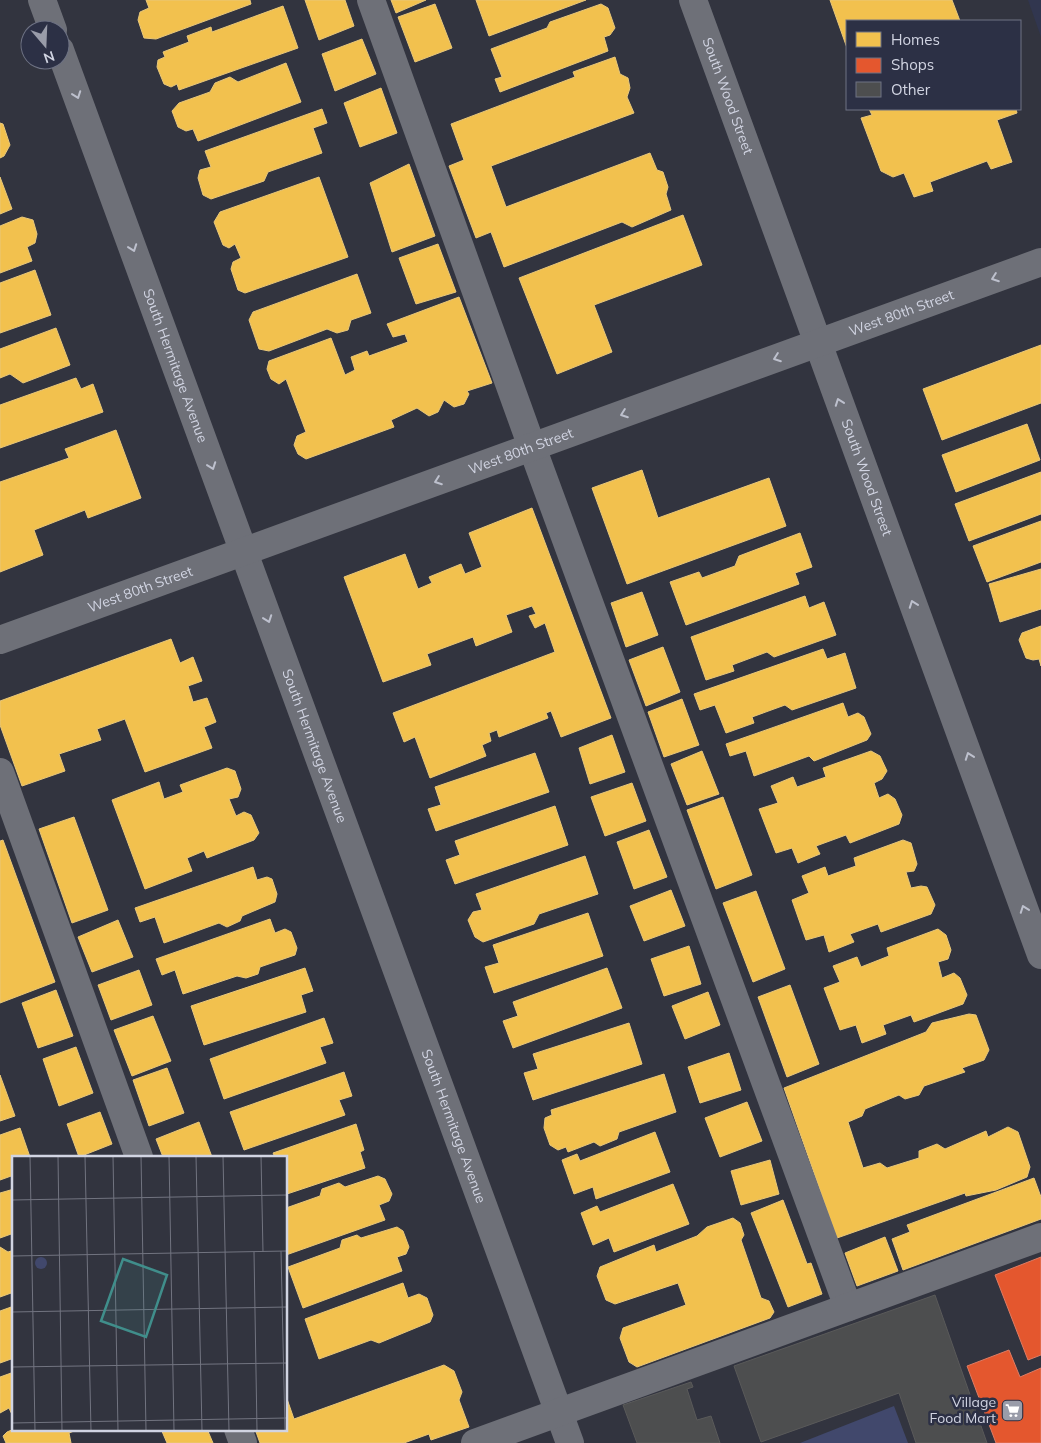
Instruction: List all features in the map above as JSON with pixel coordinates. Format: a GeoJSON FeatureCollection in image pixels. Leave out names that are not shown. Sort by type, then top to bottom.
{"type":"FeatureCollection","features":[{"type":"Feature","properties":{"kind":"street"},"geometry":{"type":"LineString","coordinates":[[42,0],[49,20]]}},
{"type":"Feature","properties":{"kind":"street"},"geometry":{"type":"LineString","coordinates":[[371,0],[532,447],[848,1307]]}},
{"type":"Feature","properties":{"kind":"street","name":"South Wood Street"},"geometry":{"type":"LineString","coordinates":[[693,0],[1041,955]]}},
{"type":"Feature","properties":{"kind":"street","name":"South Hermitage Avenue"},"geometry":{"type":"LineString","coordinates":[[67,70],[570,1443]]}},
{"type":"Feature","properties":{"kind":"street","name":"West 80th Street"},"geometry":{"type":"LineString","coordinates":[[0,640],[1041,262]]}},
{"type":"Feature","properties":{"kind":"street"},"geometry":{"type":"LineString","coordinates":[[0,772],[139,1156]]}},
{"type":"Feature","properties":{"kind":"street"},"geometry":{"type":"LineString","coordinates":[[475,1443],[1041,1237]]}},
{"type":"Feature","properties":{"kind":"street"},"geometry":{"type":"LineString","coordinates":[[238,1430],[243,1443]]}},
{"type":"Feature","properties":{"kind":"shaded area"},"geometry":{"type":"Polygon","coordinates":[[[1028,0],[1041,0],[1041,37],[1028,0]]]}},
{"type":"Feature","properties":{"kind":"shaded area"},"geometry":{"type":"Polygon","coordinates":[[[894,1406],[908,1443],[800,1443],[894,1406]]]}},
{"type":"Feature","properties":{"kind":"building: Homes"},"geometry":{"type":"Polygon","coordinates":[[[146,0],[250,0],[251,4],[156,39],[144,38],[138,20],[140,12],[149,8],[146,0]]]}},
{"type":"Feature","properties":{"kind":"building: Homes"},"geometry":{"type":"Polygon","coordinates":[[[305,0],[345,0],[354,26],[319,40],[305,0]]]}},
{"type":"Feature","properties":{"kind":"building: Homes"},"geometry":{"type":"Polygon","coordinates":[[[391,0],[426,0],[396,13],[391,0]]]}},
{"type":"Feature","properties":{"kind":"building: Homes"},"geometry":{"type":"Polygon","coordinates":[[[476,0],[586,0],[489,36],[476,0]]]}},
{"type":"Feature","properties":{"kind":"building: Homes"},"geometry":{"type":"Polygon","coordinates":[[[830,0],[952,0],[960,20],[846,20],[846,45],[830,0]]]}},
{"type":"Feature","properties":{"kind":"building: Homes"},"geometry":{"type":"Polygon","coordinates":[[[435,4],[452,48],[415,62],[398,17],[435,4]]]}},
{"type":"Feature","properties":{"kind":"building: Homes"},"geometry":{"type":"Polygon","coordinates":[[[601,4],[608,8],[615,28],[610,35],[604,37],[608,51],[500,92],[495,79],[502,77],[491,49],[547,28],[550,22],[601,4]]]}},
{"type":"Feature","properties":{"kind":"building: Homes"},"geometry":{"type":"Polygon","coordinates":[[[283,6],[298,48],[179,90],[177,84],[171,87],[164,84],[157,67],[158,60],[165,57],[163,52],[189,42],[187,36],[211,27],[212,32],[283,6]]]}},
{"type":"Feature","properties":{"kind":"building: Homes"},"geometry":{"type":"Polygon","coordinates":[[[362,39],[376,74],[335,91],[322,54],[362,39]]]}},
{"type":"Feature","properties":{"kind":"building: Homes"},"geometry":{"type":"Polygon","coordinates":[[[615,57],[620,74],[628,78],[630,88],[627,97],[634,113],[491,166],[506,207],[650,153],[657,170],[663,172],[668,187],[666,194],[671,210],[632,227],[622,222],[504,267],[491,232],[476,238],[449,166],[464,160],[451,124],[575,77],[573,72],[615,57]]]}},
{"type":"Feature","properties":{"kind":"building: Homes"},"geometry":{"type":"Polygon","coordinates":[[[286,63],[301,102],[198,141],[193,129],[186,131],[178,127],[172,111],[179,103],[210,92],[215,83],[230,77],[238,82],[286,63]]]}},
{"type":"Feature","properties":{"kind":"building: Homes"},"geometry":{"type":"Polygon","coordinates":[[[381,88],[397,133],[360,147],[344,103],[381,88]]]}},
{"type":"Feature","properties":{"kind":"building: Homes"},"geometry":{"type":"Polygon","coordinates":[[[322,109],[327,123],[313,128],[322,153],[268,172],[264,181],[211,199],[203,195],[198,178],[200,170],[211,167],[205,151],[322,109]]]}},
{"type":"Feature","properties":{"kind":"building: Homes"},"geometry":{"type":"Polygon","coordinates":[[[870,110],[1016,110],[1017,113],[997,120],[1012,162],[991,169],[987,161],[930,182],[933,191],[914,197],[904,173],[893,177],[881,171],[861,118],[872,115],[870,110]]]}},
{"type":"Feature","properties":{"kind":"building: Homes"},"geometry":{"type":"Polygon","coordinates":[[[0,123],[3,124],[10,145],[4,156],[0,158],[0,123]]]}},
{"type":"Feature","properties":{"kind":"building: Homes"},"geometry":{"type":"Polygon","coordinates":[[[409,164],[435,236],[392,252],[370,183],[409,164]]]}},
{"type":"Feature","properties":{"kind":"building: Homes"},"geometry":{"type":"Polygon","coordinates":[[[0,177],[12,209],[0,214],[0,177]]]}},
{"type":"Feature","properties":{"kind":"building: Homes"},"geometry":{"type":"Polygon","coordinates":[[[319,177],[348,257],[245,293],[238,290],[231,269],[233,262],[241,258],[235,244],[229,248],[223,245],[214,222],[220,212],[319,177]]]}},
{"type":"Feature","properties":{"kind":"building: Homes"},"geometry":{"type":"Polygon","coordinates":[[[683,215],[702,265],[594,305],[612,352],[557,374],[519,278],[683,215]]]}},
{"type":"Feature","properties":{"kind":"building: Homes"},"geometry":{"type":"Polygon","coordinates":[[[22,217],[33,220],[37,234],[35,243],[27,247],[32,261],[0,273],[0,226],[22,217]]]}},
{"type":"Feature","properties":{"kind":"building: Homes"},"geometry":{"type":"Polygon","coordinates":[[[438,244],[456,292],[416,304],[399,258],[438,244]]]}},
{"type":"Feature","properties":{"kind":"building: Homes"},"geometry":{"type":"Polygon","coordinates":[[[35,270],[51,315],[0,333],[0,283],[35,270]]]}},
{"type":"Feature","properties":{"kind":"building: Homes"},"geometry":{"type":"Polygon","coordinates":[[[357,274],[371,313],[351,320],[348,330],[337,333],[327,329],[269,351],[259,349],[249,320],[253,312],[357,274]]]}},
{"type":"Feature","properties":{"kind":"building: Homes"},"geometry":{"type":"Polygon","coordinates":[[[459,297],[492,383],[467,391],[469,394],[464,404],[454,407],[444,400],[438,412],[429,416],[417,408],[391,420],[394,427],[306,459],[298,454],[294,445],[297,436],[306,432],[286,379],[279,384],[271,379],[267,369],[269,361],[331,338],[345,375],[355,370],[351,357],[367,351],[369,356],[408,342],[405,334],[393,337],[387,324],[459,297]]]}},
{"type":"Feature","properties":{"kind":"building: Homes"},"geometry":{"type":"Polygon","coordinates":[[[56,328],[70,365],[23,383],[10,374],[0,378],[0,349],[56,328]]]}},
{"type":"Feature","properties":{"kind":"building: Homes"},"geometry":{"type":"Polygon","coordinates":[[[1041,345],[1041,403],[942,440],[923,389],[1041,345]]]}},
{"type":"Feature","properties":{"kind":"building: Homes"},"geometry":{"type":"Polygon","coordinates":[[[76,378],[81,389],[93,384],[103,412],[0,448],[0,405],[76,378]]]}},
{"type":"Feature","properties":{"kind":"building: Homes"},"geometry":{"type":"Polygon","coordinates":[[[1027,424],[1040,460],[956,492],[942,455],[1027,424]]]}},
{"type":"Feature","properties":{"kind":"building: Homes"},"geometry":{"type":"Polygon","coordinates":[[[116,430],[141,498],[88,518],[85,510],[34,530],[43,555],[0,572],[0,482],[69,458],[65,449],[116,430]]]}},
{"type":"Feature","properties":{"kind":"building: Homes"},"geometry":{"type":"Polygon","coordinates":[[[642,470],[658,518],[769,478],[786,526],[627,584],[592,488],[642,470]]]}},
{"type":"Feature","properties":{"kind":"building: Homes"},"geometry":{"type":"Polygon","coordinates":[[[1041,472],[1041,514],[969,541],[955,504],[1041,472]]]}},
{"type":"Feature","properties":{"kind":"building: Homes"},"geometry":{"type":"Polygon","coordinates":[[[532,508],[611,718],[561,737],[551,711],[546,713],[548,718],[499,737],[497,730],[489,733],[491,741],[482,745],[486,756],[430,778],[415,737],[404,742],[393,713],[555,652],[545,623],[535,628],[529,616],[536,614],[532,606],[506,615],[512,632],[476,646],[473,637],[427,654],[431,665],[383,682],[344,577],[405,554],[418,589],[432,583],[429,577],[461,564],[465,574],[482,567],[469,533],[532,508]]]}},
{"type":"Feature","properties":{"kind":"building: Homes"},"geometry":{"type":"Polygon","coordinates":[[[1041,521],[1041,562],[987,582],[973,546],[1041,521]]]}},
{"type":"Feature","properties":{"kind":"building: Homes"},"geometry":{"type":"Polygon","coordinates":[[[800,533],[812,567],[795,573],[799,584],[686,625],[670,582],[699,572],[702,578],[735,566],[739,556],[800,533]]]}},
{"type":"Feature","properties":{"kind":"building: Homes"},"geometry":{"type":"Polygon","coordinates":[[[1041,569],[1041,609],[1000,622],[989,584],[1041,569]]]}},
{"type":"Feature","properties":{"kind":"building: Homes"},"geometry":{"type":"Polygon","coordinates":[[[642,592],[658,635],[626,647],[611,603],[642,592]]]}},
{"type":"Feature","properties":{"kind":"building: Homes"},"geometry":{"type":"Polygon","coordinates":[[[805,596],[809,608],[824,602],[836,635],[774,657],[767,652],[732,665],[734,671],[706,680],[691,637],[805,596]]]}},
{"type":"Feature","properties":{"kind":"building: Homes"},"geometry":{"type":"Polygon","coordinates":[[[1041,626],[1041,666],[1039,659],[1026,658],[1019,640],[1022,633],[1041,626]]]}},
{"type":"Feature","properties":{"kind":"building: Homes"},"geometry":{"type":"Polygon","coordinates":[[[171,639],[180,663],[193,657],[202,681],[188,686],[193,702],[207,698],[216,722],[204,727],[212,748],[145,772],[125,719],[97,729],[101,740],[59,754],[65,771],[22,786],[0,725],[0,701],[171,639]]]}},
{"type":"Feature","properties":{"kind":"building: Homes"},"geometry":{"type":"Polygon","coordinates":[[[663,647],[680,692],[646,706],[629,660],[663,647]]]}},
{"type":"Feature","properties":{"kind":"building: Homes"},"geometry":{"type":"Polygon","coordinates":[[[823,649],[827,659],[845,653],[856,688],[792,710],[785,705],[752,717],[754,723],[726,733],[715,705],[700,710],[694,694],[823,649]]]}},
{"type":"Feature","properties":{"kind":"building: Homes"},"geometry":{"type":"Polygon","coordinates":[[[682,699],[699,745],[664,757],[648,712],[682,699]]]}},
{"type":"Feature","properties":{"kind":"building: Homes"},"geometry":{"type":"Polygon","coordinates":[[[843,703],[848,717],[858,713],[864,717],[871,734],[867,740],[814,761],[809,756],[754,776],[746,751],[730,756],[726,744],[843,703]]]}},
{"type":"Feature","properties":{"kind":"building: Homes"},"geometry":{"type":"Polygon","coordinates":[[[612,735],[625,772],[590,784],[579,748],[612,735]]]}},
{"type":"Feature","properties":{"kind":"building: Homes"},"geometry":{"type":"Polygon","coordinates":[[[702,751],[719,794],[687,805],[671,764],[702,751]]]}},
{"type":"Feature","properties":{"kind":"building: Homes"},"geometry":{"type":"Polygon","coordinates":[[[871,751],[880,756],[887,771],[882,779],[874,783],[879,798],[888,794],[895,799],[902,815],[899,824],[850,843],[846,835],[816,846],[820,854],[798,863],[792,848],[776,853],[759,809],[778,803],[771,786],[793,777],[797,787],[826,777],[823,768],[871,751]]]}},
{"type":"Feature","properties":{"kind":"building: Homes"},"geometry":{"type":"Polygon","coordinates":[[[535,753],[549,792],[436,831],[428,809],[441,805],[435,787],[535,753]]]}},
{"type":"Feature","properties":{"kind":"building: Homes"},"geometry":{"type":"Polygon","coordinates":[[[227,768],[235,771],[241,789],[238,797],[229,799],[236,816],[244,812],[251,815],[259,833],[254,840],[207,858],[204,851],[187,858],[192,871],[145,889],[112,800],[159,782],[164,799],[183,792],[180,785],[227,768]]]}},
{"type":"Feature","properties":{"kind":"building: Homes"},"geometry":{"type":"Polygon","coordinates":[[[632,783],[646,821],[605,836],[591,797],[632,783]]]}},
{"type":"Feature","properties":{"kind":"building: Homes"},"geometry":{"type":"Polygon","coordinates":[[[723,797],[752,875],[716,889],[687,810],[723,797]]]}},
{"type":"Feature","properties":{"kind":"building: Homes"},"geometry":{"type":"Polygon","coordinates":[[[555,806],[568,845],[455,884],[446,860],[460,855],[455,841],[555,806]]]}},
{"type":"Feature","properties":{"kind":"building: Homes"},"geometry":{"type":"Polygon","coordinates":[[[74,817],[108,910],[72,923],[39,829],[74,817]]]}},
{"type":"Feature","properties":{"kind":"building: Homes"},"geometry":{"type":"Polygon","coordinates":[[[649,830],[667,877],[634,889],[617,842],[649,830]]]}},
{"type":"Feature","properties":{"kind":"building: Homes"},"geometry":{"type":"Polygon","coordinates":[[[3,840],[55,982],[0,1003],[0,841],[3,840]]]}},
{"type":"Feature","properties":{"kind":"building: Homes"},"geometry":{"type":"Polygon","coordinates":[[[903,840],[911,843],[917,864],[914,871],[906,872],[911,888],[927,887],[935,905],[931,914],[881,932],[878,924],[850,934],[854,942],[829,952],[824,935],[806,940],[792,900],[809,893],[802,876],[825,867],[828,876],[856,866],[854,858],[903,840]]]}},
{"type":"Feature","properties":{"kind":"building: Homes"},"geometry":{"type":"Polygon","coordinates":[[[585,856],[598,894],[539,914],[534,924],[483,942],[475,937],[468,920],[473,912],[482,910],[476,894],[585,856]]]}},
{"type":"Feature","properties":{"kind":"building: Homes"},"geometry":{"type":"Polygon","coordinates":[[[253,867],[257,880],[267,877],[272,879],[277,894],[275,902],[242,916],[240,921],[227,927],[219,923],[164,943],[155,917],[140,922],[135,908],[253,867]]]}},
{"type":"Feature","properties":{"kind":"building: Homes"},"geometry":{"type":"Polygon","coordinates":[[[671,890],[685,926],[644,941],[630,906],[671,890]]]}},
{"type":"Feature","properties":{"kind":"building: Homes"},"geometry":{"type":"Polygon","coordinates":[[[756,891],[785,969],[753,982],[723,903],[756,891]]]}},
{"type":"Feature","properties":{"kind":"building: Homes"},"geometry":{"type":"Polygon","coordinates":[[[588,913],[603,956],[494,993],[485,967],[499,963],[493,945],[588,913]]]}},
{"type":"Feature","properties":{"kind":"building: Homes"},"geometry":{"type":"Polygon","coordinates":[[[270,919],[275,933],[285,929],[291,932],[297,948],[295,955],[260,967],[258,974],[246,978],[237,976],[183,994],[175,970],[162,975],[156,959],[270,919]]]}},
{"type":"Feature","properties":{"kind":"building: Homes"},"geometry":{"type":"Polygon","coordinates":[[[118,920],[133,957],[92,972],[78,937],[118,920]]]}},
{"type":"Feature","properties":{"kind":"building: Homes"},"geometry":{"type":"Polygon","coordinates":[[[938,929],[946,935],[951,950],[948,959],[938,962],[942,978],[954,973],[960,978],[967,995],[963,1004],[914,1022],[911,1015],[883,1025],[886,1034],[862,1043],[856,1025],[840,1030],[824,988],[840,982],[833,966],[857,957],[861,967],[889,956],[887,948],[938,929]]]}},
{"type":"Feature","properties":{"kind":"building: Homes"},"geometry":{"type":"Polygon","coordinates":[[[689,946],[701,984],[664,996],[651,959],[689,946]]]}},
{"type":"Feature","properties":{"kind":"building: Homes"},"geometry":{"type":"Polygon","coordinates":[[[305,968],[313,991],[301,995],[306,1012],[204,1045],[191,1006],[305,968]]]}},
{"type":"Feature","properties":{"kind":"building: Homes"},"geometry":{"type":"Polygon","coordinates":[[[607,968],[622,1008],[513,1048],[503,1021],[518,1016],[513,1002],[607,968]]]}},
{"type":"Feature","properties":{"kind":"building: Homes"},"geometry":{"type":"Polygon","coordinates":[[[139,970],[152,1005],[111,1020],[98,985],[139,970]]]}},
{"type":"Feature","properties":{"kind":"building: Homes"},"geometry":{"type":"Polygon","coordinates":[[[790,985],[819,1064],[787,1077],[758,997],[790,985]]]}},
{"type":"Feature","properties":{"kind":"building: Homes"},"geometry":{"type":"Polygon","coordinates":[[[56,990],[73,1036],[38,1048],[22,1003],[56,990]]]}},
{"type":"Feature","properties":{"kind":"building: Homes"},"geometry":{"type":"Polygon","coordinates":[[[708,992],[720,1025],[685,1039],[672,1006],[708,992]]]}},
{"type":"Feature","properties":{"kind":"building: Homes"},"geometry":{"type":"Polygon","coordinates":[[[969,1014],[976,1015],[989,1050],[984,1060],[962,1068],[965,1072],[924,1086],[919,1095],[905,1099],[899,1095],[865,1109],[862,1116],[848,1122],[863,1168],[880,1163],[887,1168],[919,1158],[919,1151],[937,1144],[945,1149],[986,1131],[988,1137],[1008,1127],[1018,1132],[1030,1167],[1027,1177],[996,1190],[966,1196],[965,1193],[837,1238],[784,1088],[926,1032],[932,1023],[969,1014]]]}},
{"type":"Feature","properties":{"kind":"building: Homes"},"geometry":{"type":"Polygon","coordinates":[[[153,1016],[171,1061],[132,1076],[114,1030],[153,1016]]]}},
{"type":"Feature","properties":{"kind":"building: Homes"},"geometry":{"type":"Polygon","coordinates":[[[324,1018],[333,1043],[320,1047],[326,1063],[224,1099],[210,1059],[324,1018]]]}},
{"type":"Feature","properties":{"kind":"building: Homes"},"geometry":{"type":"Polygon","coordinates":[[[629,1023],[642,1064],[533,1100],[524,1073],[538,1069],[533,1054],[629,1023]]]}},
{"type":"Feature","properties":{"kind":"building: Homes"},"geometry":{"type":"Polygon","coordinates":[[[76,1047],[93,1093],[59,1106],[43,1059],[76,1047]]]}},
{"type":"Feature","properties":{"kind":"building: Homes"},"geometry":{"type":"Polygon","coordinates":[[[729,1053],[741,1090],[700,1103],[688,1067],[729,1053]]]}},
{"type":"Feature","properties":{"kind":"building: Homes"},"geometry":{"type":"Polygon","coordinates":[[[167,1068],[184,1113],[149,1126],[133,1080],[167,1068]]]}},
{"type":"Feature","properties":{"kind":"building: Homes"},"geometry":{"type":"Polygon","coordinates":[[[344,1072],[352,1096],[339,1100],[345,1115],[244,1150],[230,1112],[344,1072]]]}},
{"type":"Feature","properties":{"kind":"building: Homes"},"geometry":{"type":"Polygon","coordinates":[[[664,1074],[676,1112],[619,1132],[617,1139],[600,1146],[594,1142],[568,1152],[566,1147],[558,1150],[550,1145],[544,1128],[545,1118],[552,1115],[551,1110],[664,1074]]]}},
{"type":"Feature","properties":{"kind":"building: Homes"},"geometry":{"type":"Polygon","coordinates":[[[0,1075],[15,1116],[0,1121],[0,1075]]]}},
{"type":"Feature","properties":{"kind":"building: Homes"},"geometry":{"type":"Polygon","coordinates":[[[747,1102],[762,1141],[720,1157],[705,1118],[747,1102]]]}},
{"type":"Feature","properties":{"kind":"building: Homes"},"geometry":{"type":"Polygon","coordinates":[[[100,1112],[112,1144],[79,1156],[67,1124],[100,1112]]]}},
{"type":"Feature","properties":{"kind":"building: Homes"},"geometry":{"type":"Polygon","coordinates":[[[199,1122],[212,1156],[163,1156],[156,1139],[199,1122]]]}},
{"type":"Feature","properties":{"kind":"building: Homes"},"geometry":{"type":"Polygon","coordinates":[[[356,1124],[364,1150],[360,1152],[365,1168],[288,1194],[288,1156],[274,1156],[273,1153],[356,1124]]]}},
{"type":"Feature","properties":{"kind":"building: Homes"},"geometry":{"type":"Polygon","coordinates":[[[20,1128],[30,1156],[12,1156],[12,1176],[0,1180],[0,1135],[20,1128]]]}},
{"type":"Feature","properties":{"kind":"building: Homes"},"geometry":{"type":"Polygon","coordinates":[[[655,1132],[670,1172],[596,1199],[593,1187],[574,1194],[562,1160],[577,1154],[580,1161],[655,1132]]]}},
{"type":"Feature","properties":{"kind":"building: Homes"},"geometry":{"type":"Polygon","coordinates":[[[770,1160],[779,1194],[741,1205],[731,1171],[770,1160]]]}},
{"type":"Feature","properties":{"kind":"building: Homes"},"geometry":{"type":"Polygon","coordinates":[[[378,1176],[385,1179],[392,1194],[389,1201],[379,1205],[385,1220],[288,1254],[288,1207],[320,1196],[322,1189],[339,1183],[345,1187],[378,1176]]]}},
{"type":"Feature","properties":{"kind":"building: Homes"},"geometry":{"type":"Polygon","coordinates":[[[1034,1178],[1041,1197],[1041,1219],[903,1270],[892,1239],[910,1232],[907,1225],[1034,1178]]]}},
{"type":"Feature","properties":{"kind":"building: Homes"},"geometry":{"type":"Polygon","coordinates":[[[673,1184],[689,1224],[614,1252],[609,1238],[593,1245],[581,1213],[597,1206],[600,1212],[673,1184]]]}},
{"type":"Feature","properties":{"kind":"building: Homes"},"geometry":{"type":"Polygon","coordinates":[[[12,1190],[12,1234],[0,1238],[0,1193],[12,1190]]]}},
{"type":"Feature","properties":{"kind":"building: Homes"},"geometry":{"type":"Polygon","coordinates":[[[783,1200],[807,1264],[811,1263],[822,1294],[788,1307],[751,1213],[783,1200]]]}},
{"type":"Feature","properties":{"kind":"building: Homes"},"geometry":{"type":"Polygon","coordinates":[[[733,1218],[740,1223],[744,1235],[741,1240],[761,1298],[769,1301],[774,1312],[770,1318],[637,1367],[629,1362],[620,1338],[623,1328],[686,1305],[678,1283],[615,1304],[606,1300],[597,1276],[600,1267],[654,1245],[656,1252],[697,1236],[707,1227],[733,1218]]]}},
{"type":"Feature","properties":{"kind":"building: Homes"},"geometry":{"type":"Polygon","coordinates":[[[397,1227],[403,1231],[409,1247],[406,1254],[397,1257],[402,1271],[303,1308],[288,1267],[340,1248],[342,1240],[357,1235],[361,1238],[397,1227]]]}},
{"type":"Feature","properties":{"kind":"building: Homes"},"geometry":{"type":"Polygon","coordinates":[[[885,1237],[898,1271],[857,1286],[845,1253],[885,1237]]]}},
{"type":"Feature","properties":{"kind":"building: Homes"},"geometry":{"type":"Polygon","coordinates":[[[0,1247],[8,1252],[12,1251],[12,1293],[0,1297],[0,1247]]]}},
{"type":"Feature","properties":{"kind":"building: Homes"},"geometry":{"type":"Polygon","coordinates":[[[403,1283],[408,1298],[419,1294],[427,1298],[433,1315],[430,1322],[379,1343],[371,1340],[319,1359],[305,1319],[403,1283]]]}},
{"type":"Feature","properties":{"kind":"building: Homes"},"geometry":{"type":"Polygon","coordinates":[[[12,1307],[12,1359],[0,1363],[0,1311],[12,1307]]]}},
{"type":"Feature","properties":{"kind":"building: Homes"},"geometry":{"type":"Polygon","coordinates":[[[444,1365],[454,1371],[462,1392],[459,1400],[469,1427],[431,1440],[429,1434],[404,1443],[260,1443],[255,1430],[288,1430],[288,1402],[294,1419],[444,1365]]]}},
{"type":"Feature","properties":{"kind":"building: Homes"},"geometry":{"type":"Polygon","coordinates":[[[12,1373],[12,1415],[9,1408],[0,1413],[0,1377],[12,1373]]]}},
{"type":"Feature","properties":{"kind":"building: Homes"},"geometry":{"type":"Polygon","coordinates":[[[12,1430],[76,1430],[69,1433],[71,1443],[6,1443],[3,1436],[12,1430]]]}},
{"type":"Feature","properties":{"kind":"building: Homes"},"geometry":{"type":"Polygon","coordinates":[[[161,1430],[207,1430],[213,1443],[167,1443],[161,1430]]]}},
{"type":"Feature","properties":{"kind":"building: Shops"},"geometry":{"type":"Polygon","coordinates":[[[1041,1257],[1041,1355],[1028,1360],[995,1275],[1041,1257]]]}},
{"type":"Feature","properties":{"kind":"building: Shops","name":"Village Food Mart"},"geometry":{"type":"Polygon","coordinates":[[[1009,1350],[1020,1377],[1041,1368],[1041,1443],[996,1443],[967,1366],[1009,1350]]]}},
{"type":"Feature","properties":{"kind":"building: Other"},"geometry":{"type":"Polygon","coordinates":[[[935,1295],[987,1443],[916,1443],[899,1393],[761,1442],[734,1366],[935,1295]]]}},
{"type":"Feature","properties":{"kind":"building: Other"},"geometry":{"type":"Polygon","coordinates":[[[691,1382],[693,1387],[687,1389],[697,1420],[711,1416],[720,1443],[637,1443],[623,1405],[691,1382]]]}},
{"type":"Feature","properties":{"kind":"place","name":"Village Food Mart"},"geometry":{"type":"Point","coordinates":[1012,1410]}}]}
